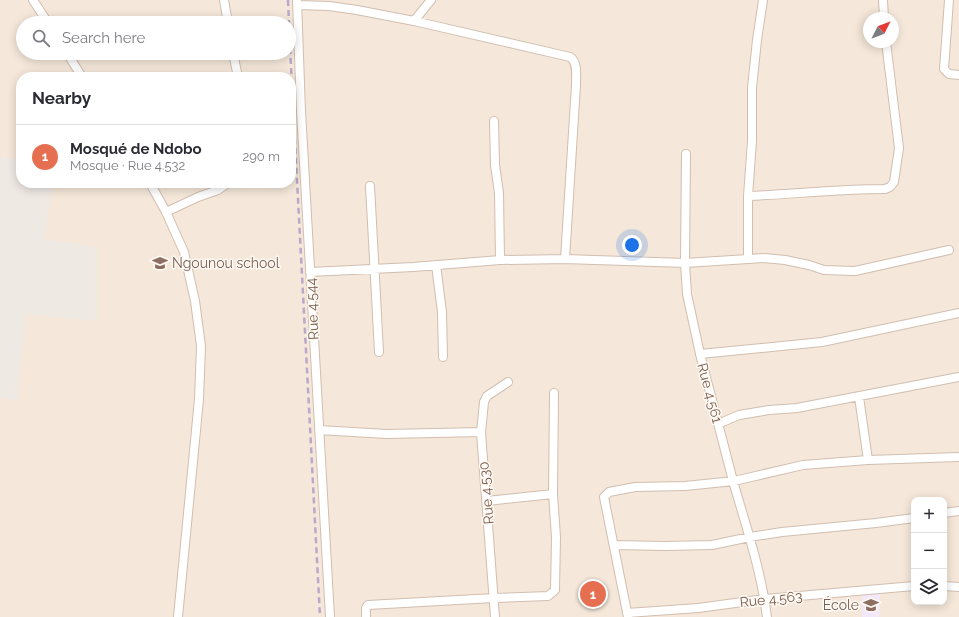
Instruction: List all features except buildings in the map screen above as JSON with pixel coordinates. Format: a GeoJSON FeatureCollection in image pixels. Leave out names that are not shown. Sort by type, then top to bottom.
{"type":"FeatureCollection","features":[{"type":"Feature","properties":{"kind":"street"},"geometry":{"type":"LineString","coordinates":[[33,0],[43,16]]}},
{"type":"Feature","properties":{"kind":"street"},"geometry":{"type":"LineString","coordinates":[[224,0],[227,16]]}},
{"type":"Feature","properties":{"kind":"street"},"geometry":{"type":"LineString","coordinates":[[414,21],[431,0]]}},
{"type":"Feature","properties":{"kind":"street"},"geometry":{"type":"LineString","coordinates":[[748,259],[748,196],[752,141],[752,88],[763,0]]}},
{"type":"Feature","properties":{"kind":"street"},"geometry":{"type":"LineString","coordinates":[[883,0],[884,12]]}},
{"type":"Feature","properties":{"kind":"street"},"geometry":{"type":"LineString","coordinates":[[949,0],[944,69],[949,74],[959,76]]}},
{"type":"Feature","properties":{"kind":"street"},"geometry":{"type":"LineString","coordinates":[[297,3],[357,10],[414,21],[570,57],[573,59],[575,63],[576,85],[565,259]]}},
{"type":"Feature","properties":{"kind":"street","name":"Rue 4.544"},"geometry":{"type":"LineString","coordinates":[[297,3],[301,111],[330,617]]}},
{"type":"Feature","properties":{"kind":"street"},"geometry":{"type":"LineString","coordinates":[[748,196],[851,189],[885,189],[890,187],[894,182],[899,148],[887,48]]}},
{"type":"Feature","properties":{"kind":"street"},"geometry":{"type":"LineString","coordinates":[[71,60],[79,72]]}},
{"type":"Feature","properties":{"kind":"street"},"geometry":{"type":"LineString","coordinates":[[234,60],[237,72]]}},
{"type":"Feature","properties":{"kind":"street"},"geometry":{"type":"LineString","coordinates":[[494,121],[495,165],[499,193],[500,260]]}},
{"type":"Feature","properties":{"kind":"street"},"geometry":{"type":"LineString","coordinates":[[686,154],[685,264],[687,294],[700,354]]}},
{"type":"Feature","properties":{"kind":"street"},"geometry":{"type":"LineString","coordinates":[[370,186],[380,352]]}},
{"type":"Feature","properties":{"kind":"street"},"geometry":{"type":"LineString","coordinates":[[153,188],[166,212],[184,252],[195,301],[201,346],[199,399],[178,617]]}},
{"type":"Feature","properties":{"kind":"street"},"geometry":{"type":"LineString","coordinates":[[166,212],[221,188]]}},
{"type":"Feature","properties":{"kind":"street"},"geometry":{"type":"LineString","coordinates":[[310,272],[500,260],[565,259],[685,264],[764,258],[785,260],[824,270],[855,271],[949,250]]}},
{"type":"Feature","properties":{"kind":"street"},"geometry":{"type":"LineString","coordinates":[[436,265],[442,312],[443,357]]}},
{"type":"Feature","properties":{"kind":"street","name":"Rue 4.561"},"geometry":{"type":"LineString","coordinates":[[767,617],[765,599],[750,537],[700,354],[822,342],[959,313]]}},
{"type":"Feature","properties":{"kind":"street"},"geometry":{"type":"LineString","coordinates":[[718,424],[738,415],[769,410],[796,408],[959,377]]}},
{"type":"Feature","properties":{"kind":"street","name":"Rue 4.530"},"geometry":{"type":"LineString","coordinates":[[495,617],[481,432],[484,402],[487,396],[508,382]]}},
{"type":"Feature","properties":{"kind":"street"},"geometry":{"type":"LineString","coordinates":[[366,617],[366,608],[368,605],[548,596],[555,590],[556,537],[553,494],[554,393]]}},
{"type":"Feature","properties":{"kind":"street"},"geometry":{"type":"LineString","coordinates":[[859,397],[868,460]]}},
{"type":"Feature","properties":{"kind":"street"},"geometry":{"type":"LineString","coordinates":[[319,430],[387,434],[481,432]]}},
{"type":"Feature","properties":{"kind":"street"},"geometry":{"type":"LineString","coordinates":[[627,615],[604,497],[609,492],[635,487],[685,486],[734,482],[803,465],[868,460],[959,457]]}},
{"type":"Feature","properties":{"kind":"street"},"geometry":{"type":"LineString","coordinates":[[487,501],[553,494]]}},
{"type":"Feature","properties":{"kind":"street"},"geometry":{"type":"LineString","coordinates":[[947,513],[959,511]]}},
{"type":"Feature","properties":{"kind":"street"},"geometry":{"type":"LineString","coordinates":[[614,545],[712,545],[782,532],[911,518]]}},
{"type":"Feature","properties":{"kind":"street","name":"Rue 4.563"},"geometry":{"type":"LineString","coordinates":[[627,615],[698,608],[765,599],[911,586]]}},
{"type":"Feature","properties":{"kind":"street"},"geometry":{"type":"LineString","coordinates":[[947,586],[959,588]]}},
{"type":"Feature","properties":{"kind":"shaded area"},"geometry":{"type":"Polygon","coordinates":[[[0,0],[959,0],[959,617],[0,617],[0,0]]]}},
{"type":"Feature","properties":{"kind":"shaded area"},"geometry":{"type":"Polygon","coordinates":[[[0,157],[16,159],[16,188],[52,188],[44,239],[97,247],[97,321],[26,314],[17,401],[0,398],[0,157]]]}},
{"type":"Feature","properties":{"kind":"shaded area","name":"École"},"geometry":{"type":"Polygon","coordinates":[[[880,592],[879,617],[862,617],[862,593],[880,592]]]}},
{"type":"Feature","properties":{"kind":"railway"},"geometry":{"type":"LineString","coordinates":[[288,0],[289,16]]}},
{"type":"Feature","properties":{"kind":"railway"},"geometry":{"type":"LineString","coordinates":[[291,60],[291,72]]}},
{"type":"Feature","properties":{"kind":"railway"},"geometry":{"type":"LineString","coordinates":[[296,161],[320,617]]}},
{"type":"Feature","properties":{"kind":"place","name":"Ngounou school"},"geometry":{"type":"Point","coordinates":[160,263]}},
{"type":"Feature","properties":{"kind":"place","name":"Mosqué de Ndobo"},"geometry":{"type":"Point","coordinates":[593,594]}},
{"type":"Feature","properties":{"kind":"place","name":"École"},"geometry":{"type":"Point","coordinates":[871,605]}}]}
